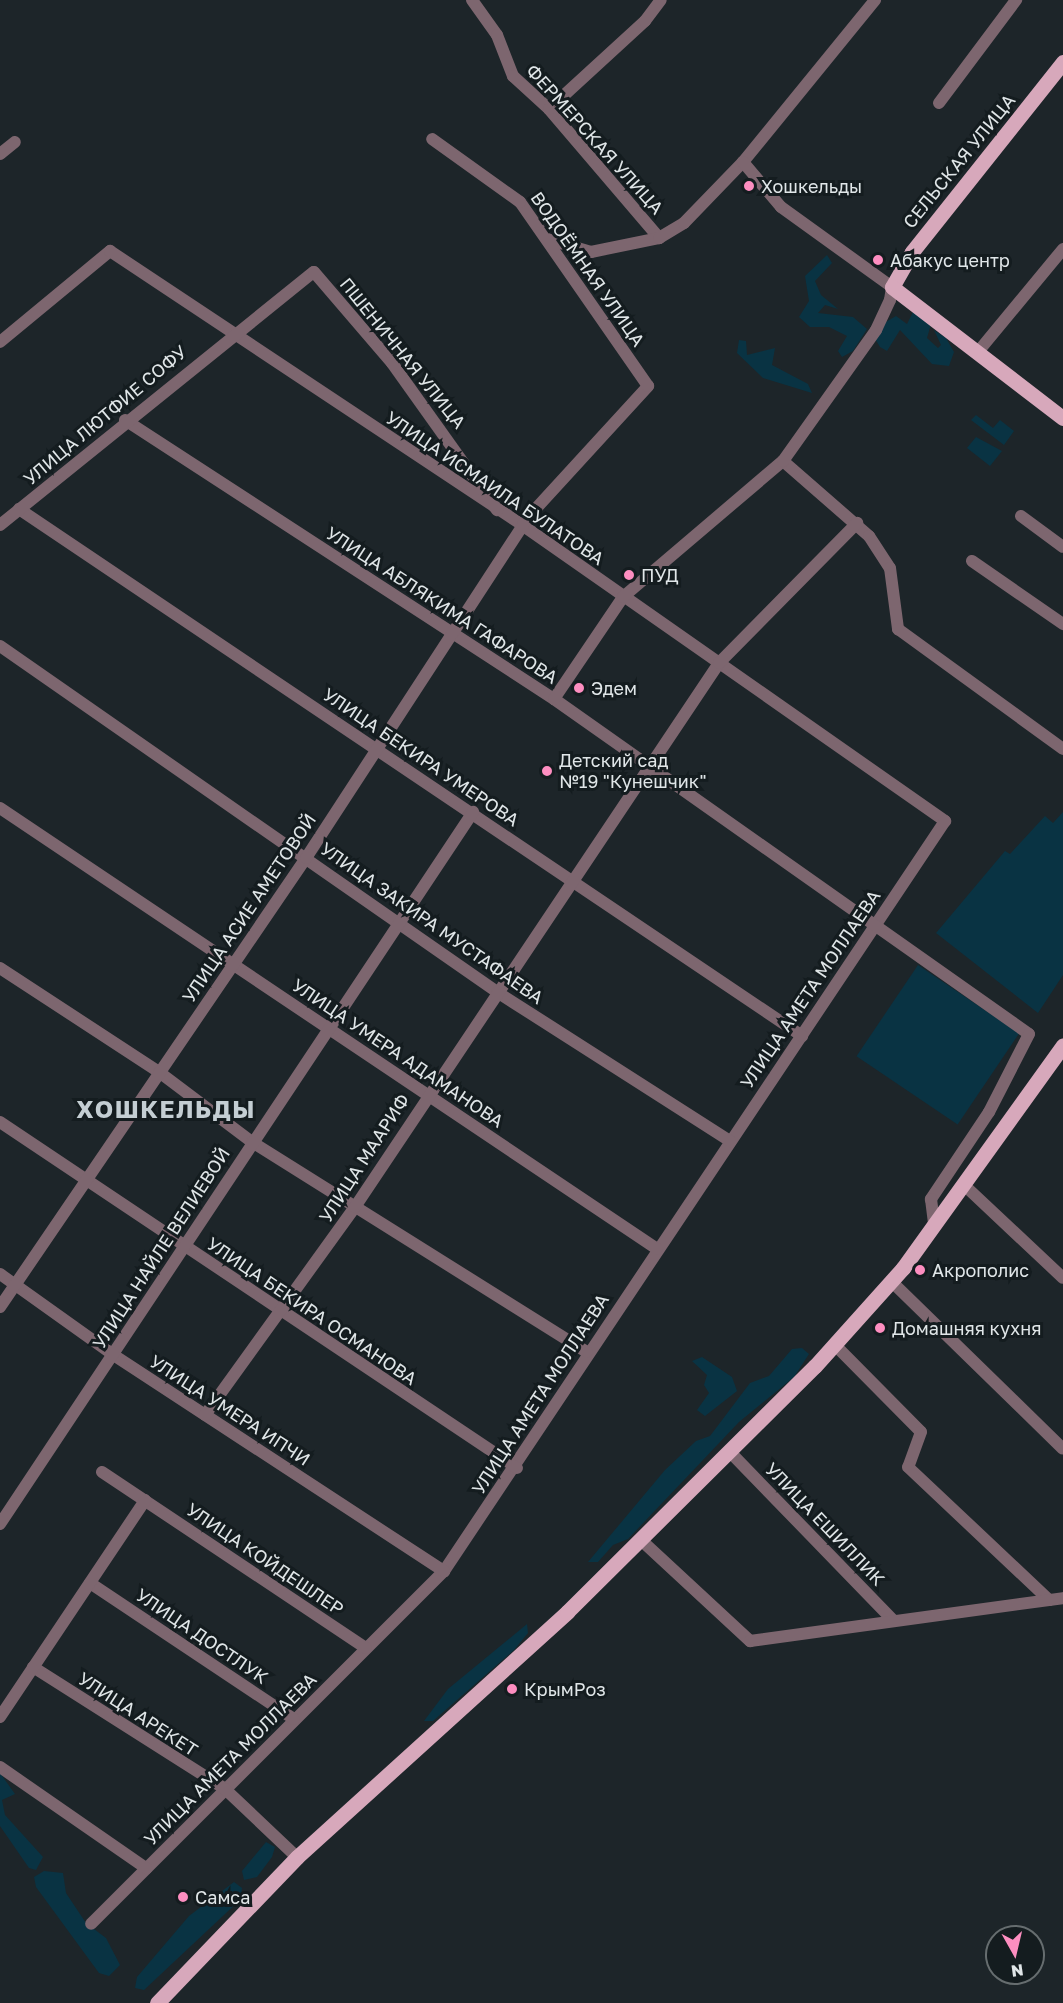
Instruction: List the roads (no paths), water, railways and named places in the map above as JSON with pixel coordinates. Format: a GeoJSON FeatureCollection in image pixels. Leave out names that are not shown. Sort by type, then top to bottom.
{"type":"FeatureCollection","features":[{"type":"Feature","properties":{"kind":"main road","name":"СЕЛЬСКАЯ УЛИЦА"},"geometry":{"type":"LineString","coordinates":[[892,288],[912,252],[1063,62]]}},
{"type":"Feature","properties":{"kind":"main road"},"geometry":{"type":"LineString","coordinates":[[892,288],[1063,418]]}},
{"type":"Feature","properties":{"kind":"main road"},"geometry":{"type":"LineString","coordinates":[[156,2003],[297,1857],[641,1540],[835,1345],[891,1281],[1063,1045]]}},
{"type":"Feature","properties":{"kind":"street","name":"ФЕРМЕРСКАЯ УЛИЦА"},"geometry":{"type":"LineString","coordinates":[[472,0],[497,35],[513,76],[549,109],[659,238]]}},
{"type":"Feature","properties":{"kind":"street"},"geometry":{"type":"LineString","coordinates":[[549,109],[645,21],[661,0]]}},
{"type":"Feature","properties":{"kind":"street"},"geometry":{"type":"LineString","coordinates":[[547,238],[591,252],[659,238],[684,223],[743,162],[875,0]]}},
{"type":"Feature","properties":{"kind":"street"},"geometry":{"type":"LineString","coordinates":[[939,103],[1016,0]]}},
{"type":"Feature","properties":{"kind":"street","name":"ВОДОЁМНАЯ УЛИЦА"},"geometry":{"type":"LineString","coordinates":[[432,139],[506,189],[547,238],[648,386],[530,515],[525,527]]}},
{"type":"Feature","properties":{"kind":"street"},"geometry":{"type":"LineString","coordinates":[[0,154],[15,142]]}},
{"type":"Feature","properties":{"kind":"street"},"geometry":{"type":"LineString","coordinates":[[554,699],[623,597],[783,461],[876,330],[892,288],[781,207],[743,162]]}},
{"type":"Feature","properties":{"kind":"street"},"geometry":{"type":"LineString","coordinates":[[977,353],[1063,249]]}},
{"type":"Feature","properties":{"kind":"street","name":"УЛИЦА ИСМАИЛА БУЛАТОВА"},"geometry":{"type":"LineString","coordinates":[[0,342],[110,251],[498,513],[525,527],[945,821]]}},
{"type":"Feature","properties":{"kind":"street","name":"ПШЕНИЧНАЯ УЛИЦА"},"geometry":{"type":"LineString","coordinates":[[233,333],[314,272],[392,363],[498,513]]}},
{"type":"Feature","properties":{"kind":"street","name":"УЛИЦА ЛЮТФИЕ СОФУ"},"geometry":{"type":"LineString","coordinates":[[0,525],[233,333]]}},
{"type":"Feature","properties":{"kind":"street","name":"УЛИЦА АБЛЯКИМА ГАФАРОВА"},"geometry":{"type":"LineString","coordinates":[[125,420],[452,635],[554,699],[646,766],[875,923],[1029,1034],[989,1112],[931,1199],[934,1223]]}},
{"type":"Feature","properties":{"kind":"street"},"geometry":{"type":"LineString","coordinates":[[783,461],[857,523],[890,568],[898,629],[1063,749]]}},
{"type":"Feature","properties":{"kind":"street","name":"УЛИЦА БЕКИРА УМЕРОВА"},"geometry":{"type":"LineString","coordinates":[[19,509],[473,812],[802,1036]]}},
{"type":"Feature","properties":{"kind":"street"},"geometry":{"type":"LineString","coordinates":[[1021,516],[1063,547]]}},
{"type":"Feature","properties":{"kind":"street","name":"УЛИЦА МААРИФ"},"geometry":{"type":"LineString","coordinates":[[205,1415],[355,1207],[569,879],[719,663],[857,523]]}},
{"type":"Feature","properties":{"kind":"street","name":"УЛИЦА АСИЕ АМЕТОВОЙ"},"geometry":{"type":"LineString","coordinates":[[0,1307],[306,858],[375,748],[525,527]]}},
{"type":"Feature","properties":{"kind":"street"},"geometry":{"type":"LineString","coordinates":[[972,561],[1063,624]]}},
{"type":"Feature","properties":{"kind":"street","name":"УЛИЦА ЗАКИРА МУСТАФАЕВА"},"geometry":{"type":"LineString","coordinates":[[0,646],[497,992],[730,1141]]}},
{"type":"Feature","properties":{"kind":"street","name":"УЛИЦА УМЕРА АДАМАНОВА"},"geometry":{"type":"LineString","coordinates":[[0,808],[235,962],[327,1032],[427,1094],[657,1249]]}},
{"type":"Feature","properties":{"kind":"street","name":"УЛИЦА НАЙЛЕ ВЕЛИЕВОЙ"},"geometry":{"type":"LineString","coordinates":[[0,1524],[473,812]]}},
{"type":"Feature","properties":{"kind":"street","name":"УЛИЦА АМЕТА МОЛЛАЕВА"},"geometry":{"type":"LineString","coordinates":[[91,1924],[444,1571],[517,1468],[587,1352],[945,821]]}},
{"type":"Feature","properties":{"kind":"street"},"geometry":{"type":"LineString","coordinates":[[0,968],[159,1072],[252,1142],[587,1352]]}},
{"type":"Feature","properties":{"kind":"street","name":"УЛИЦА БЕКИРА ОСМАНОВА"},"geometry":{"type":"LineString","coordinates":[[0,1122],[280,1313],[517,1468]]}},
{"type":"Feature","properties":{"kind":"street"},"geometry":{"type":"LineString","coordinates":[[963,1184],[1063,1278]]}},
{"type":"Feature","properties":{"kind":"street","name":"УЛИЦА УМЕРА ИПЧИ"},"geometry":{"type":"LineString","coordinates":[[0,1274],[112,1354],[444,1571]]}},
{"type":"Feature","properties":{"kind":"street"},"geometry":{"type":"LineString","coordinates":[[891,1281],[1063,1449]]}},
{"type":"Feature","properties":{"kind":"street"},"geometry":{"type":"LineString","coordinates":[[835,1345],[921,1432],[909,1467],[1048,1600]]}},
{"type":"Feature","properties":{"kind":"street","name":"УЛИЦА ЕШИЛЛИК"},"geometry":{"type":"LineString","coordinates":[[730,1452],[894,1621]]}},
{"type":"Feature","properties":{"kind":"street","name":"УЛИЦА КОЙДЕШЛЕР"},"geometry":{"type":"LineString","coordinates":[[102,1472],[366,1648]]}},
{"type":"Feature","properties":{"kind":"street"},"geometry":{"type":"LineString","coordinates":[[0,1717],[145,1500]]}},
{"type":"Feature","properties":{"kind":"street"},"geometry":{"type":"LineString","coordinates":[[641,1540],[750,1641],[1063,1598]]}},
{"type":"Feature","properties":{"kind":"street","name":"УЛИЦА ДОСТЛУК"},"geometry":{"type":"LineString","coordinates":[[90,1582],[294,1719]]}},
{"type":"Feature","properties":{"kind":"street","name":"УЛИЦА АРЕКЕТ"},"geometry":{"type":"LineString","coordinates":[[33,1667],[225,1789],[297,1857]]}},
{"type":"Feature","properties":{"kind":"street"},"geometry":{"type":"LineString","coordinates":[[0,1767],[146,1868]]}},
{"type":"Feature","properties":{"kind":"place","name":"Хошкельды"},"geometry":{"type":"Point","coordinates":[749,186]}},
{"type":"Feature","properties":{"kind":"place","name":"Абакус центр"},"geometry":{"type":"Point","coordinates":[878,260]}},
{"type":"Feature","properties":{"kind":"place","name":"ПУД"},"geometry":{"type":"Point","coordinates":[629,575]}},
{"type":"Feature","properties":{"kind":"place","name":"Эдем"},"geometry":{"type":"Point","coordinates":[579,688]}},
{"type":"Feature","properties":{"kind":"place","name":"Детский сад №19 \"Кунешчик\""},"geometry":{"type":"Point","coordinates":[547,771]}},
{"type":"Feature","properties":{"kind":"place","name":"Акрополис"},"geometry":{"type":"Point","coordinates":[920,1270]}},
{"type":"Feature","properties":{"kind":"place","name":"Домашняя кухня"},"geometry":{"type":"Point","coordinates":[880,1328]}},
{"type":"Feature","properties":{"kind":"place","name":"КрымРоз"},"geometry":{"type":"Point","coordinates":[512,1689]}},
{"type":"Feature","properties":{"kind":"place","name":"Самса"},"geometry":{"type":"Point","coordinates":[183,1897]}},
{"type":"Feature","properties":{"kind":"district","name":"ХОШКЕЛЬДЫ"},"geometry":{"type":"Point","coordinates":[166,1109]}}]}
